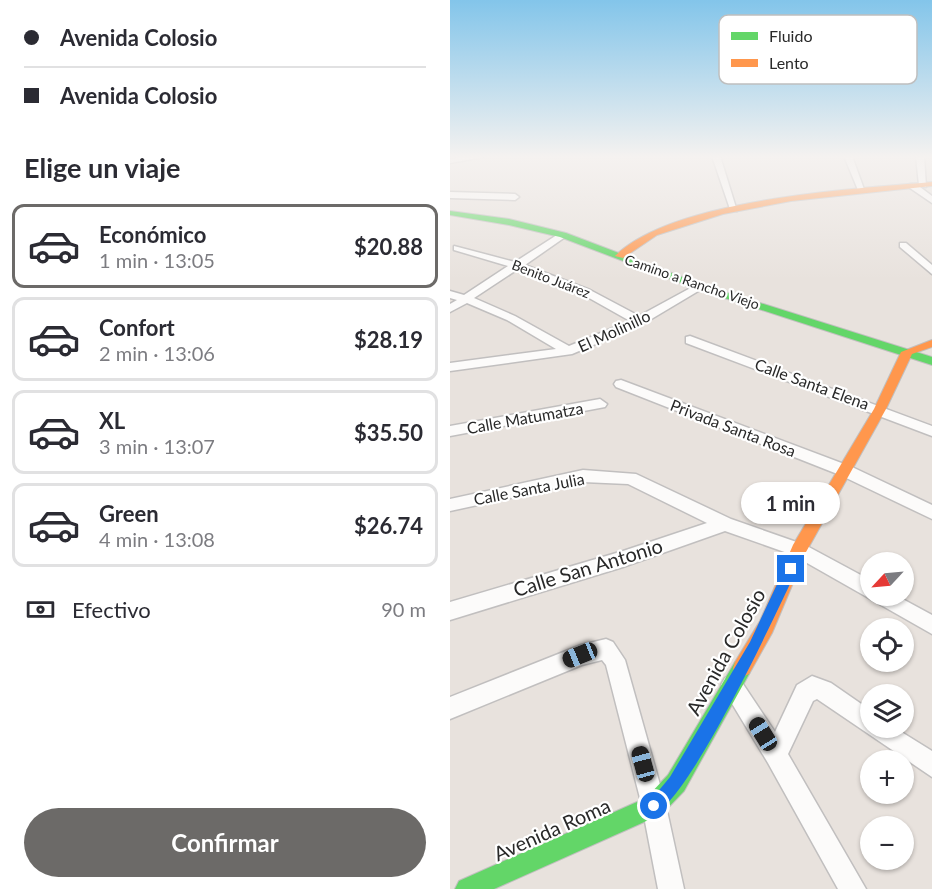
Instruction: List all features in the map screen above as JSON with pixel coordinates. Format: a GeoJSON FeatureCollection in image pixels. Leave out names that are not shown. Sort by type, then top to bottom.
{"type":"FeatureCollection","features":[{"type":"Feature","properties":{"kind":"street"},"geometry":{"type":"LineString","coordinates":[[731,197],[735,209]]}},
{"type":"Feature","properties":{"kind":"street"},"geometry":{"type":"LineString","coordinates":[[620,256],[652,234],[735,209],[808,197]]}},
{"type":"Feature","properties":{"kind":"street","name":"Camino a Rancho Viejo"},"geometry":{"type":"LineString","coordinates":[[450,213],[509,222],[563,236],[700,287],[932,361]]}},
{"type":"Feature","properties":{"kind":"street"},"geometry":{"type":"LineString","coordinates":[[450,309],[563,236]]}},
{"type":"Feature","properties":{"kind":"street"},"geometry":{"type":"LineString","coordinates":[[903,245],[932,271]]}},
{"type":"Feature","properties":{"kind":"street","name":"Benito Juárez"},"geometry":{"type":"LineString","coordinates":[[458,248],[516,265],[586,292],[639,321]]}},
{"type":"Feature","properties":{"kind":"street","name":"El Molinillo"},"geometry":{"type":"LineString","coordinates":[[453,365],[568,351],[639,321],[700,287]]}},
{"type":"Feature","properties":{"kind":"street"},"geometry":{"type":"LineString","coordinates":[[450,294],[465,298],[532,328],[568,351]]}},
{"type":"Feature","properties":{"kind":"street","name":"Calle Santa Elena"},"geometry":{"type":"LineString","coordinates":[[690,340],[880,409],[932,431]]}},
{"type":"Feature","properties":{"kind":"street"},"geometry":{"type":"LineString","coordinates":[[907,352],[932,343]]}},
{"type":"Feature","properties":{"kind":"street","name":"Avenida Colosio"},"geometry":{"type":"LineString","coordinates":[[654,806],[675,783],[766,627],[799,550],[880,409],[907,352]]}},
{"type":"Feature","properties":{"kind":"street","name":"Privada Santa Rosa"},"geometry":{"type":"LineString","coordinates":[[621,384],[846,471],[932,512]]}},
{"type":"Feature","properties":{"kind":"street","name":"Calle Matumatza"},"geometry":{"type":"LineString","coordinates":[[450,431],[600,404]]}},
{"type":"Feature","properties":{"kind":"street","name":"Calle Santa Julia"},"geometry":{"type":"LineString","coordinates":[[450,505],[583,476],[609,475],[630,478],[725,524],[799,550],[860,584]]}},
{"type":"Feature","properties":{"kind":"street","name":"Calle San Antonio"},"geometry":{"type":"LineString","coordinates":[[450,611],[623,559],[725,524]]}},
{"type":"Feature","properties":{"kind":"street"},"geometry":{"type":"LineString","coordinates":[[898,606],[932,625]]}},
{"type":"Feature","properties":{"kind":"street"},"geometry":{"type":"LineString","coordinates":[[450,708],[580,655],[606,649],[615,660],[654,806],[671,889]]}},
{"type":"Feature","properties":{"kind":"street"},"geometry":{"type":"LineString","coordinates":[[732,685],[776,755],[852,889]]}},
{"type":"Feature","properties":{"kind":"street"},"geometry":{"type":"LineString","coordinates":[[776,755],[805,693],[812,687],[823,691],[860,716]]}},
{"type":"Feature","properties":{"kind":"street"},"geometry":{"type":"LineString","coordinates":[[891,738],[932,765]]}},
{"type":"Feature","properties":{"kind":"street","name":"Avenida Roma"},"geometry":{"type":"LineString","coordinates":[[470,888],[654,806]]}},
{"type":"Feature","properties":{"kind":"traffic: fast"},"geometry":{"type":"LineString","coordinates":[[450,213],[509,222],[563,235],[700,287],[932,361]]}},
{"type":"Feature","properties":{"kind":"traffic: fast"},"geometry":{"type":"LineString","coordinates":[[467,889],[654,806],[676,783],[742,668]]}},
{"type":"Feature","properties":{"kind":"traffic: slow"},"geometry":{"type":"LineString","coordinates":[[620,256],[654,233],[687,222],[721,212],[804,197]]}},
{"type":"Feature","properties":{"kind":"traffic: slow"},"geometry":{"type":"LineString","coordinates":[[742,668],[766,627],[799,550],[880,409],[907,352],[932,343]]}},
{"type":"Feature","properties":{"kind":"route"},"geometry":{"type":"LineString","coordinates":[[654,806],[675,783],[766,627],[791,569]]}}]}
